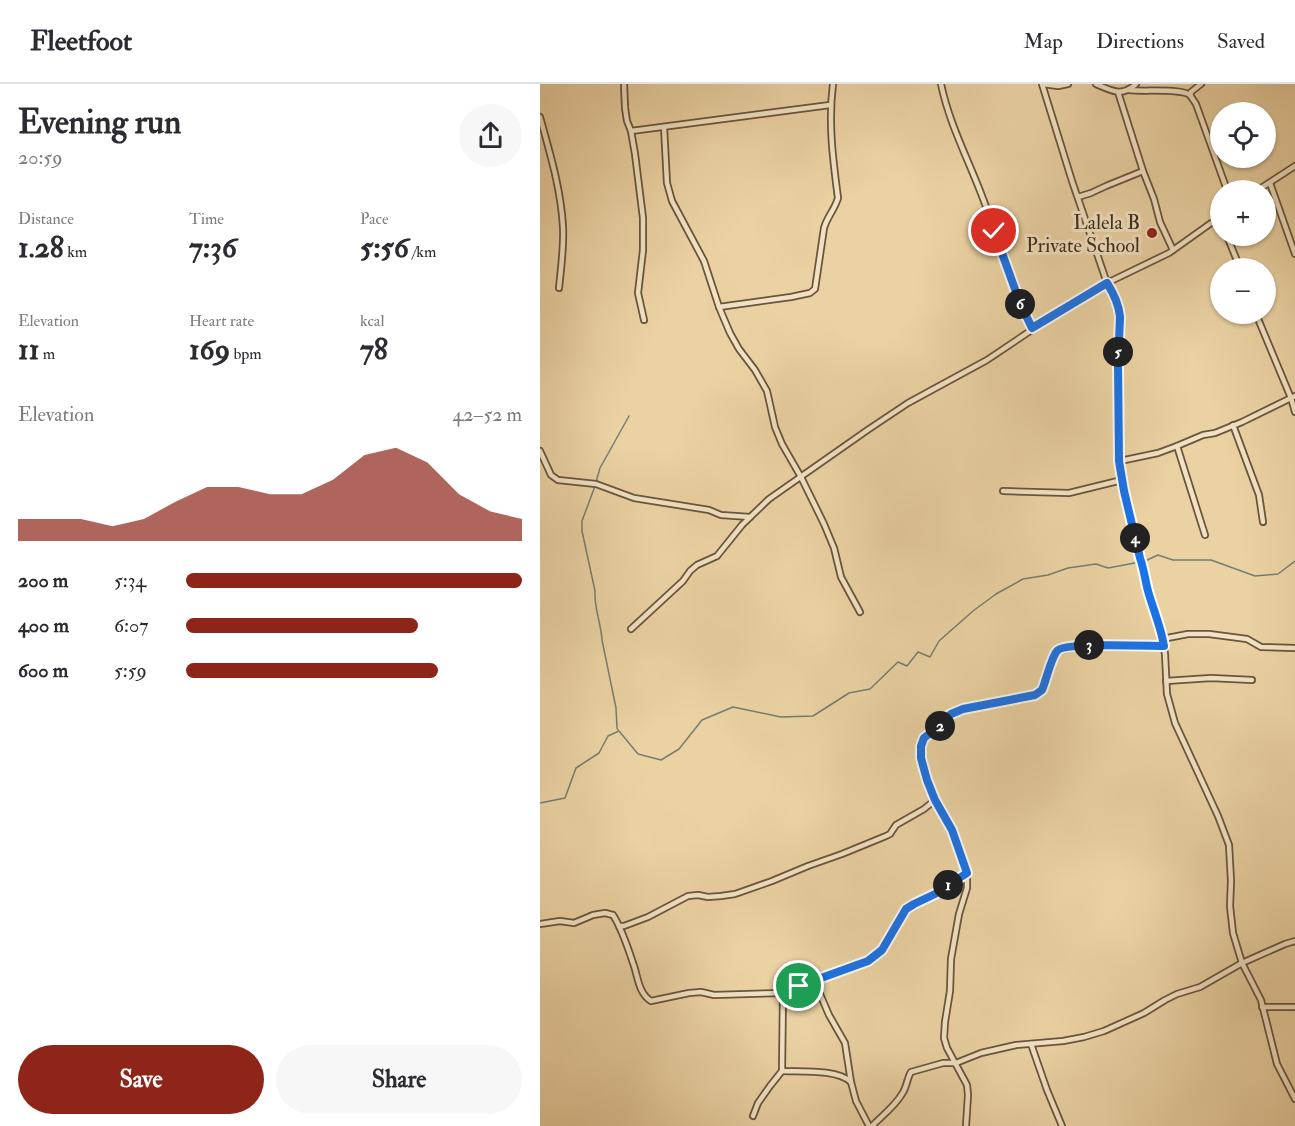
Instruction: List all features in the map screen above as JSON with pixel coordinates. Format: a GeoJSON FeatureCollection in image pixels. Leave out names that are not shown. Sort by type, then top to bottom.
{"type":"FeatureCollection","features":[{"type":"Feature","properties":{"kind":"street"},"geometry":{"type":"LineString","coordinates":[[624,84],[624,108],[631,131],[643,218],[643,250],[638,293],[644,320]]}},
{"type":"Feature","properties":{"kind":"street"},"geometry":{"type":"LineString","coordinates":[[719,308],[791,297],[810,293],[815,289],[824,228],[838,198],[830,131],[833,84]]}},
{"type":"Feature","properties":{"kind":"street"},"geometry":{"type":"LineString","coordinates":[[941,84],[946,108],[982,196],[1020,303],[1032,328]]}},
{"type":"Feature","properties":{"kind":"street"},"geometry":{"type":"LineString","coordinates":[[1068,84],[1058,86],[1043,84],[1107,283],[1119,307],[1119,461],[1147,588],[1164,646],[1167,694],[1175,723],[1229,845],[1233,933],[1242,963],[1257,991],[1276,1064],[1295,1099]]}},
{"type":"Feature","properties":{"kind":"street"},"geometry":{"type":"LineString","coordinates":[[1096,84],[1118,92],[1165,91],[1190,95],[1196,104],[1223,180]]}},
{"type":"Feature","properties":{"kind":"street"},"geometry":{"type":"LineString","coordinates":[[1129,90],[1136,84]]}},
{"type":"Feature","properties":{"kind":"street"},"geometry":{"type":"LineString","coordinates":[[1190,95],[1201,84]]}},
{"type":"Feature","properties":{"kind":"street"},"geometry":{"type":"LineString","coordinates":[[1118,92],[1160,222],[1173,250]]}},
{"type":"Feature","properties":{"kind":"street"},"geometry":{"type":"LineString","coordinates":[[631,131],[830,105]]}},
{"type":"Feature","properties":{"kind":"street"},"geometry":{"type":"LineString","coordinates":[[540,117],[557,178],[563,227],[560,288]]}},
{"type":"Feature","properties":{"kind":"street"},"geometry":{"type":"LineString","coordinates":[[664,127],[666,172],[675,210],[704,261],[719,308],[730,333],[766,391],[782,444],[824,524],[845,585],[860,612]]}},
{"type":"Feature","properties":{"kind":"street"},"geometry":{"type":"LineString","coordinates":[[1274,180],[1295,165]]}},
{"type":"Feature","properties":{"kind":"street"},"geometry":{"type":"LineString","coordinates":[[1078,197],[1091,194],[1143,171]]}},
{"type":"Feature","properties":{"kind":"street"},"geometry":{"type":"LineString","coordinates":[[1276,200],[1295,254]]}},
{"type":"Feature","properties":{"kind":"street"},"geometry":{"type":"LineString","coordinates":[[631,629],[690,571],[717,556],[737,530],[769,499],[869,429],[909,403],[987,360],[1032,328],[1107,283],[1173,250],[1210,225]]}},
{"type":"Feature","properties":{"kind":"street"},"geometry":{"type":"LineString","coordinates":[[1260,324],[1293,397],[1295,412]]}},
{"type":"Feature","properties":{"kind":"street"},"geometry":{"type":"LineString","coordinates":[[1119,461],[1158,453],[1203,435],[1215,433],[1293,397]]}},
{"type":"Feature","properties":{"kind":"street"},"geometry":{"type":"LineString","coordinates":[[1233,425],[1259,495],[1263,522]]}},
{"type":"Feature","properties":{"kind":"street"},"geometry":{"type":"LineString","coordinates":[[1177,446],[1205,535]]}},
{"type":"Feature","properties":{"kind":"street"},"geometry":{"type":"LineString","coordinates":[[540,452],[551,475],[558,480],[596,484],[634,498],[709,510],[721,515],[750,517]]}},
{"type":"Feature","properties":{"kind":"street"},"geometry":{"type":"LineString","coordinates":[[1003,491],[1069,493],[1122,480]]}},
{"type":"Feature","properties":{"kind":"street"},"geometry":{"type":"LineString","coordinates":[[1162,639],[1188,634],[1209,634],[1247,639],[1262,647],[1295,648]]}},
{"type":"Feature","properties":{"kind":"street"},"geometry":{"type":"LineString","coordinates":[[966,1126],[968,1086],[944,1038],[951,991],[951,959],[959,914],[967,888],[967,873],[952,830],[935,800],[921,758],[924,738],[951,714],[963,709],[1039,693],[1056,652],[1061,647],[1080,645],[1164,646]]}},
{"type":"Feature","properties":{"kind":"street"},"geometry":{"type":"LineString","coordinates":[[1166,681],[1211,678],[1252,680]]}},
{"type":"Feature","properties":{"kind":"street"},"geometry":{"type":"LineString","coordinates":[[619,926],[648,917],[688,896],[715,897],[735,894],[843,854],[890,834],[896,825],[935,800]]}},
{"type":"Feature","properties":{"kind":"street"},"geometry":{"type":"LineString","coordinates":[[783,993],[868,961],[882,950],[906,909],[935,894],[967,873]]}},
{"type":"Feature","properties":{"kind":"street"},"geometry":{"type":"LineString","coordinates":[[540,924],[560,921],[574,923],[593,915],[605,913],[613,915],[633,962],[641,990],[651,1001],[701,992],[714,995],[812,991],[820,994],[845,1043],[850,1082],[856,1101],[871,1126],[898,1101],[911,1072],[944,1063],[956,1063],[981,1053],[1016,1045],[1084,1037],[1104,1031],[1144,1013],[1177,994],[1200,987],[1242,963],[1295,941]]}},
{"type":"Feature","properties":{"kind":"street"},"geometry":{"type":"LineString","coordinates":[[753,1116],[758,1103],[782,1071],[783,993]]}},
{"type":"Feature","properties":{"kind":"street"},"geometry":{"type":"LineString","coordinates":[[1262,1007],[1295,1007]]}},
{"type":"Feature","properties":{"kind":"street"},"geometry":{"type":"LineString","coordinates":[[1032,1044],[1062,1126]]}},
{"type":"Feature","properties":{"kind":"street"},"geometry":{"type":"LineString","coordinates":[[782,1071],[836,1074],[845,1077],[850,1082]]}},
{"type":"Feature","properties":{"kind":"waterway"},"geometry":{"type":"LineString","coordinates":[[596,482],[600,468],[629,416]]}},
{"type":"Feature","properties":{"kind":"waterway"},"geometry":{"type":"LineString","coordinates":[[595,486],[582,521],[582,531],[595,591],[618,730]]}},
{"type":"Feature","properties":{"kind":"waterway"},"geometry":{"type":"LineString","coordinates":[[1145,561],[1158,555],[1173,560],[1211,560],[1255,576],[1278,574],[1295,561]]}},
{"type":"Feature","properties":{"kind":"waterway"},"geometry":{"type":"LineString","coordinates":[[540,803],[565,798],[576,768],[599,753],[608,736],[619,731],[638,754],[661,760],[679,749],[702,720],[733,707],[781,717],[813,716],[849,693],[870,689],[898,662],[907,666],[918,652],[930,657],[939,641],[973,611],[996,594],[1023,579],[1048,575],[1068,568],[1096,564],[1108,568],[1140,562]]}},
{"type":"Feature","properties":{"kind":"place","name":"Lalela B Private School"},"geometry":{"type":"Point","coordinates":[1152,233]}},
{"type":"Feature","properties":{"kind":"route"},"geometry":{"type":"LineString","coordinates":[[799,986],[868,961],[882,950],[906,909],[935,894],[967,873],[952,830],[932,795],[921,758],[921,746],[929,733],[951,714],[963,709],[1039,693],[1056,652],[1061,647],[1080,645],[1164,646],[1147,588],[1119,461],[1120,317],[1115,296],[1107,283],[1032,328],[1020,303],[994,231]]}}]}
